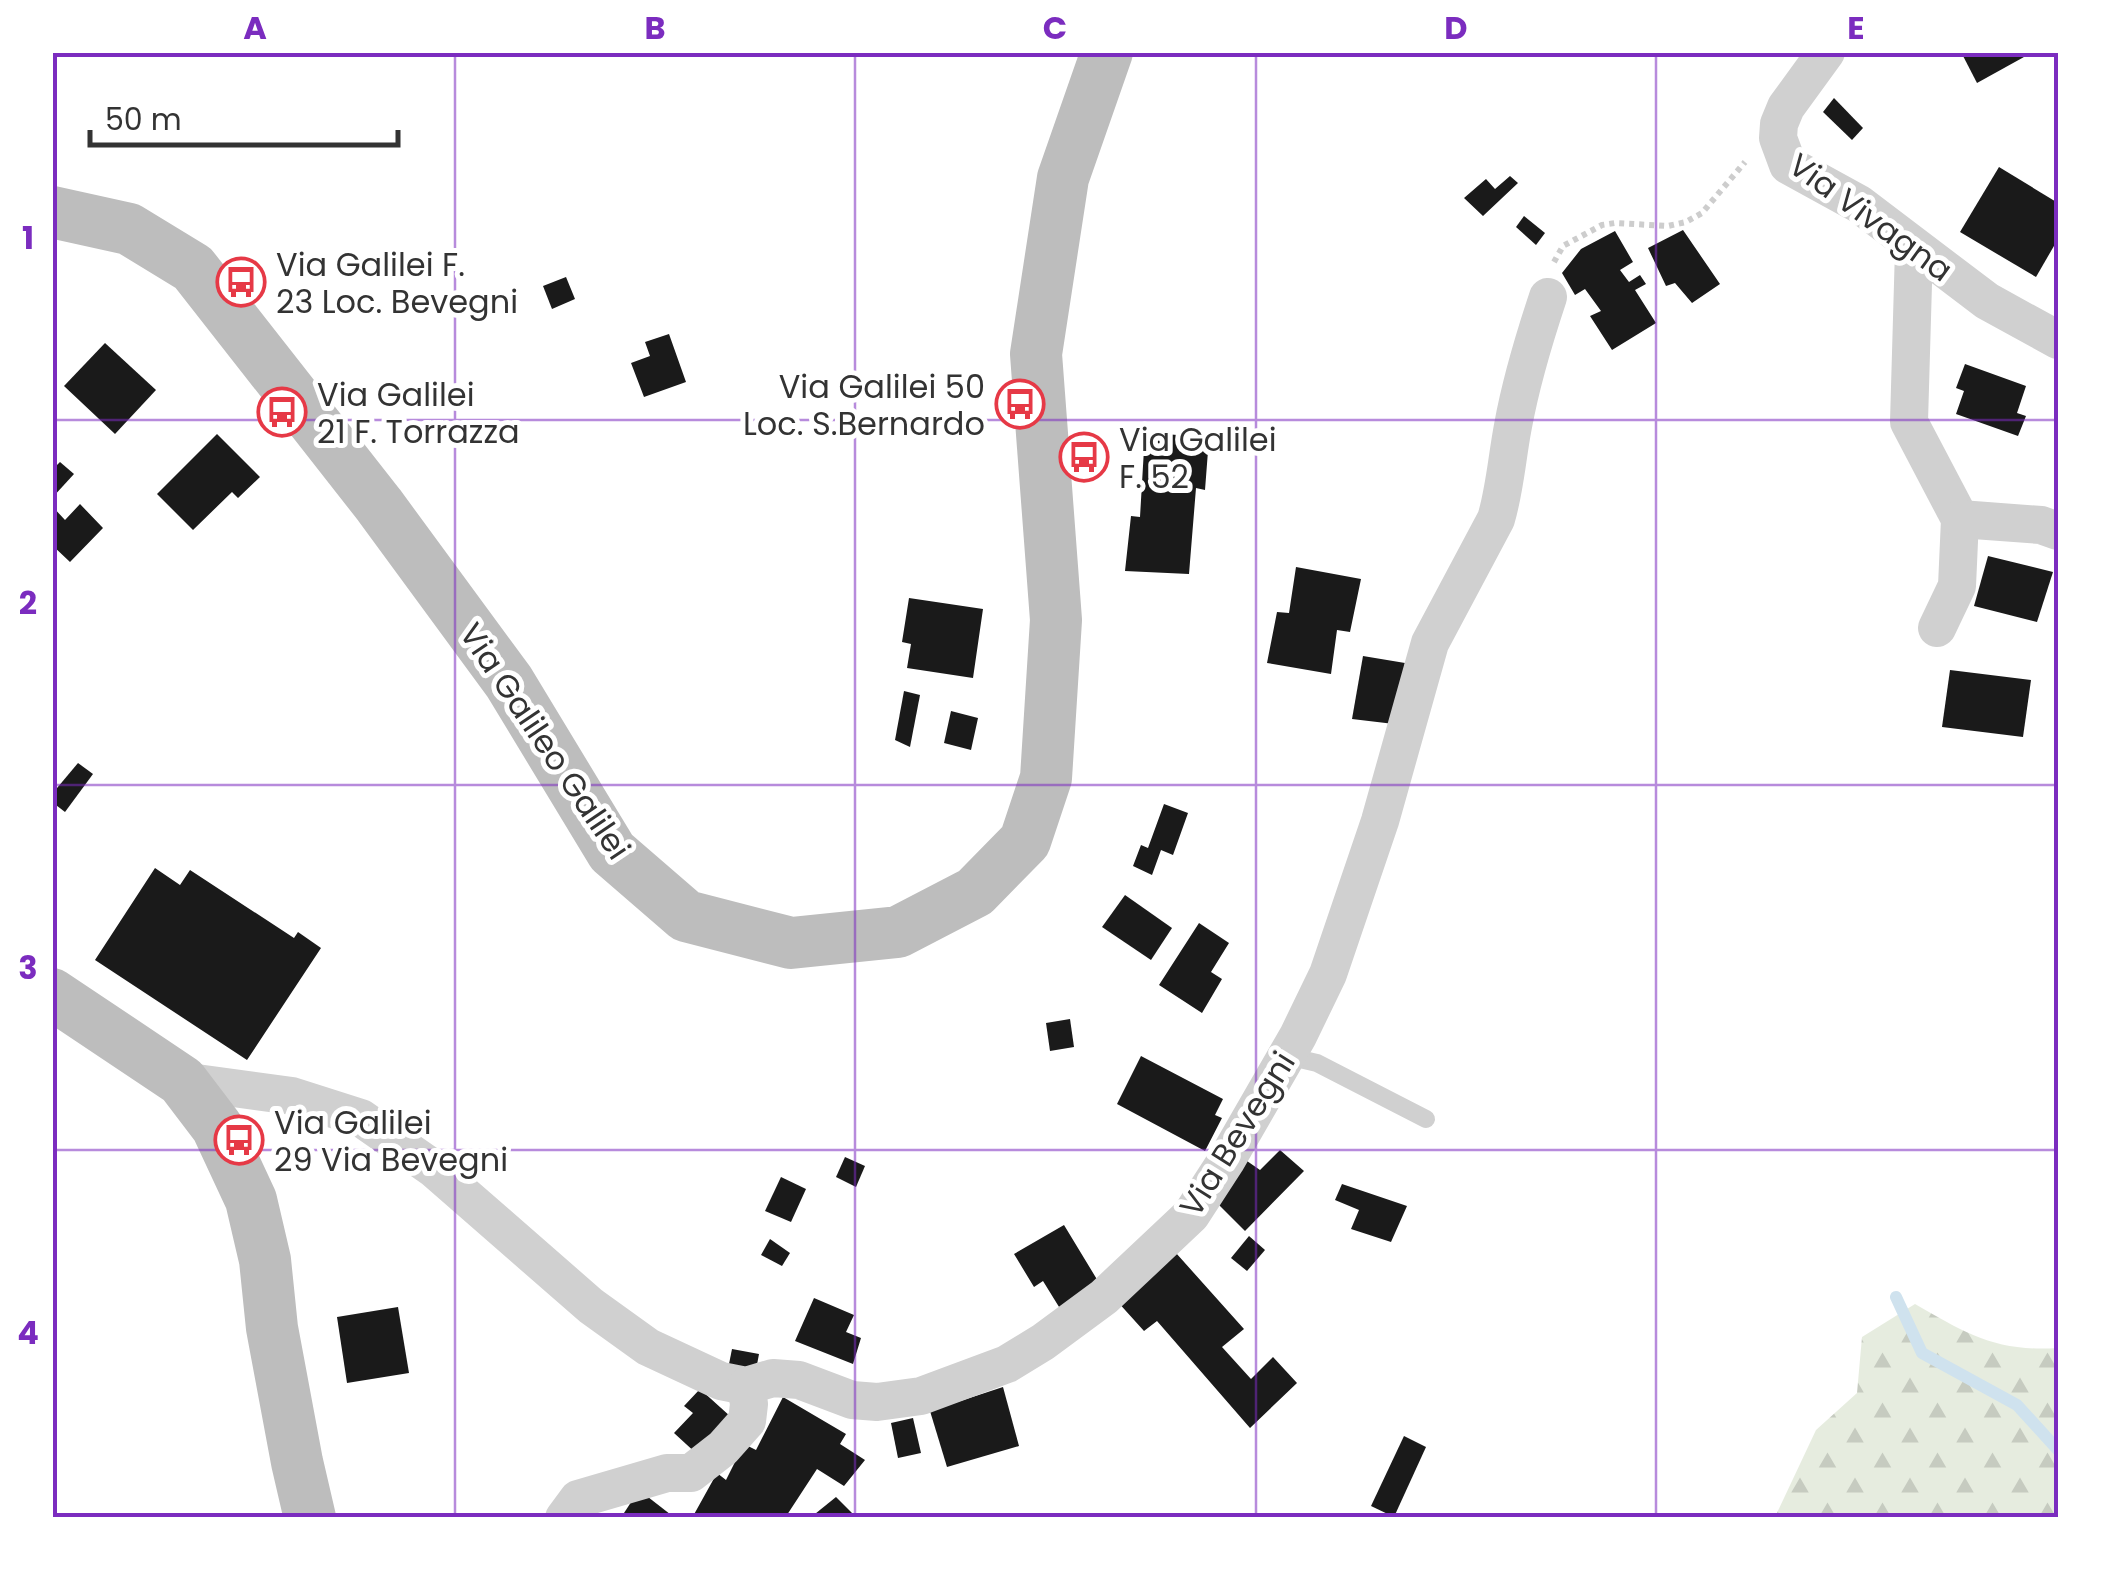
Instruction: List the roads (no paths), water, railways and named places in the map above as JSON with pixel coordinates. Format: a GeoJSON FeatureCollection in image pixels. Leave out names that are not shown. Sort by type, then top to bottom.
{"type":"FeatureCollection","features":[{"type":"Feature","properties":{"kind":"main road","name":"Via Galileo Galilei"},"geometry":{"type":"LineString","coordinates":[[52,212],[129,229],[193,268],[379,504],[508,682],[612,852],[686,916],[791,943],[898,932],[976,892],[1025,841],[1046,778],[1056,620],[1036,354],[1063,178],[1107,52]]}},
{"type":"Feature","properties":{"kind":"main road"},"geometry":{"type":"LineString","coordinates":[[52,994],[182,1081],[217,1127],[251,1200],[265,1260],[272,1328],[296,1462],[310,1518]]}},
{"type":"Feature","properties":{"kind":"street","name":"Via Vivagna"},"geometry":{"type":"LineString","coordinates":[[1826,52],[1786,107],[1778,138],[1788,165],[1859,204],[1890,226],[1914,250],[1987,301],[2058,340]]}},
{"type":"Feature","properties":{"kind":"street"},"geometry":{"type":"LineString","coordinates":[[1914,250],[1909,422],[1960,519],[1957,586],[1937,628]]}},
{"type":"Feature","properties":{"kind":"street","name":"Via Bevegni"},"geometry":{"type":"LineString","coordinates":[[182,1081],[259,1089],[361,1118],[434,1168],[591,1306],[648,1347],[704,1374],[746,1386],[772,1378],[799,1380],[852,1400],[877,1402],[920,1396],[1007,1364],[1104,1297],[1192,1215],[1286,1056],[1328,974],[1380,821],[1430,642],[1496,519],[1513,425],[1548,297]]}},
{"type":"Feature","properties":{"kind":"street"},"geometry":{"type":"LineString","coordinates":[[1960,519],[2041,525],[2058,531]]}},
{"type":"Feature","properties":{"kind":"street"},"geometry":{"type":"LineString","coordinates":[[564,1518],[578,1498],[667,1473],[691,1473],[723,1448],[747,1420],[750,1404],[746,1386]]}},
{"type":"Feature","properties":{"kind":"lane"},"geometry":{"type":"LineString","coordinates":[[1286,1056],[1317,1063],[1426,1118]]}},
{"type":"Feature","properties":{"kind":"waterway"},"geometry":{"type":"LineString","coordinates":[[1896,1297],[1922,1353],[2017,1405],[2058,1450]]}},
{"type":"Feature","properties":{"kind":"place","name":"Via Galilei F. 23 Loc. Bevegni"},"geometry":{"type":"Point","coordinates":[241,282]}},
{"type":"Feature","properties":{"kind":"place","name":"Via Galilei 50 Loc. S.Bernardo"},"geometry":{"type":"Point","coordinates":[1020,404]}},
{"type":"Feature","properties":{"kind":"place","name":"Via Galilei 21 F. Torrazza"},"geometry":{"type":"Point","coordinates":[282,412]}},
{"type":"Feature","properties":{"kind":"place","name":"Via Galilei F. 52"},"geometry":{"type":"Point","coordinates":[1084,457]}},
{"type":"Feature","properties":{"kind":"place","name":"Via Galilei 29 Via Bevegni"},"geometry":{"type":"Point","coordinates":[239,1140]}}]}
